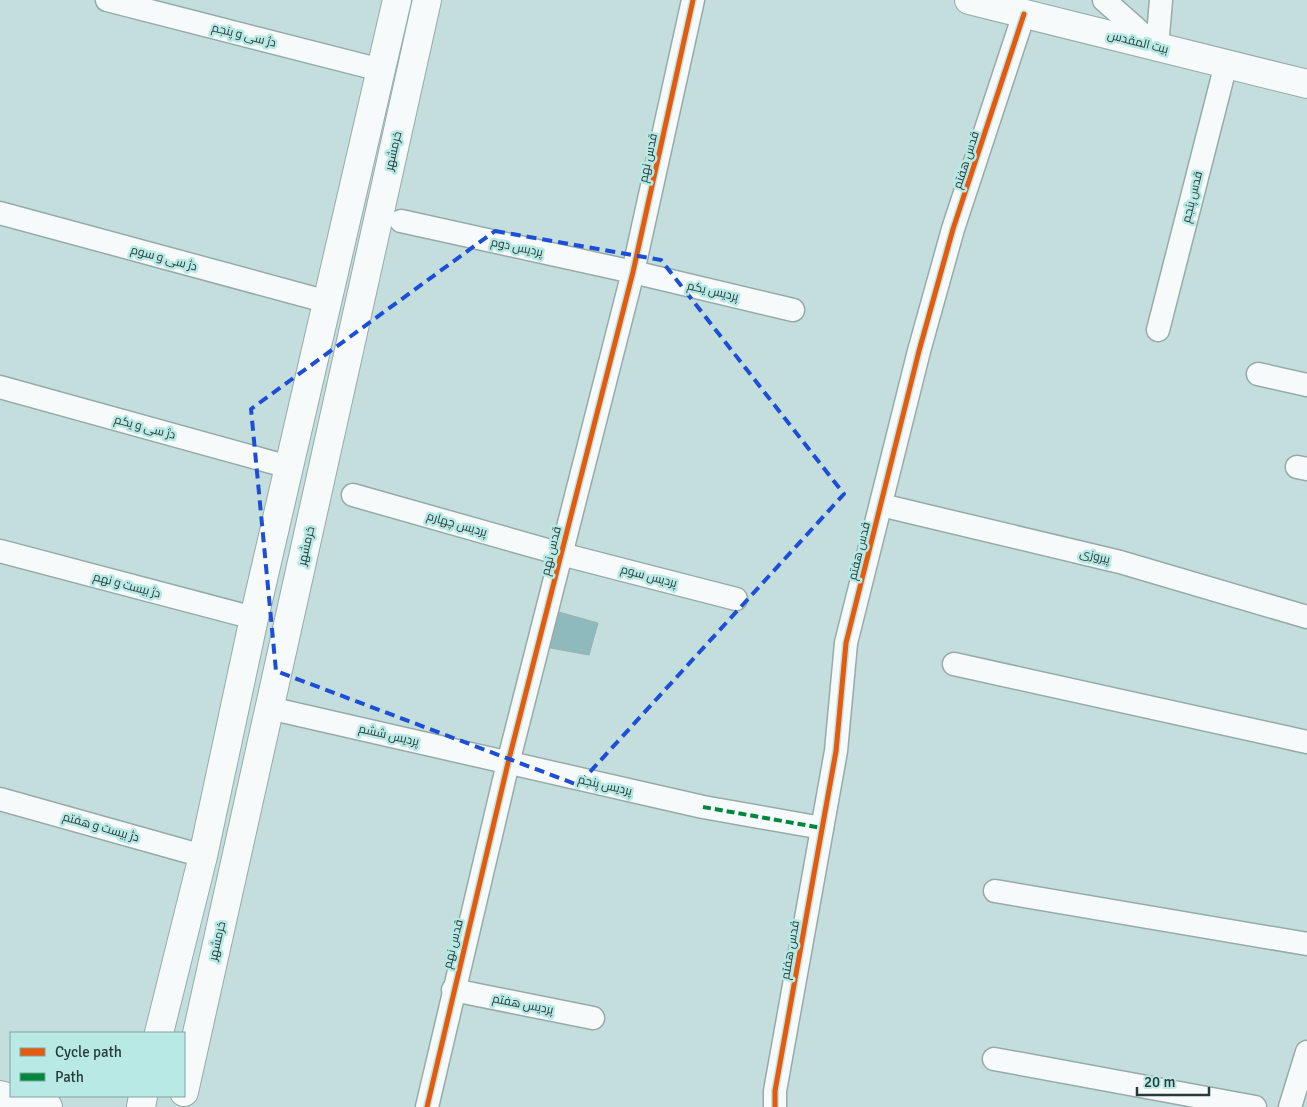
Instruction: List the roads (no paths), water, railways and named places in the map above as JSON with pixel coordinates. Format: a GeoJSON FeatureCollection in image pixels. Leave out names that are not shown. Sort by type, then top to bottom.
{"type":"FeatureCollection","features":[{"type":"Feature","properties":{"kind":"main road"},"geometry":{"type":"LineString","coordinates":[[159,1032],[203,856],[254,618],[397,0]]}},
{"type":"Feature","properties":{"kind":"main road","name":"خرمشهر"},"geometry":{"type":"LineString","coordinates":[[185,1085],[427,0]]}},
{"type":"Feature","properties":{"kind":"main road","name":"بیت المقدس"},"geometry":{"type":"LineString","coordinates":[[969,0],[1307,84]]}},
{"type":"Feature","properties":{"kind":"main road"},"geometry":{"type":"LineString","coordinates":[[179,951],[212,960]]}},
{"type":"Feature","properties":{"kind":"main road"},"geometry":{"type":"LineString","coordinates":[[0,1095],[48,1107]]}},
{"type":"Feature","properties":{"kind":"street","name":"دژ سی و پنجم"},"geometry":{"type":"LineString","coordinates":[[107,0],[381,70]]}},
{"type":"Feature","properties":{"kind":"street","name":"قدس نهم"},"geometry":{"type":"LineString","coordinates":[[427,1107],[453,990],[508,763],[633,272],[693,0]]}},
{"type":"Feature","properties":{"kind":"street"},"geometry":{"type":"LineString","coordinates":[[1104,0],[1157,47]]}},
{"type":"Feature","properties":{"kind":"street"},"geometry":{"type":"LineString","coordinates":[[1157,47],[1161,0]]}},
{"type":"Feature","properties":{"kind":"street","name":"قدس هفتم"},"geometry":{"type":"LineString","coordinates":[[775,1107],[776,1091],[836,751],[846,643],[919,351],[953,229],[1024,14]]}},
{"type":"Feature","properties":{"kind":"street","name":"قدس پنجم"},"geometry":{"type":"LineString","coordinates":[[1158,330],[1226,64]]}},
{"type":"Feature","properties":{"kind":"street","name":"دژ سی و سوم"},"geometry":{"type":"LineString","coordinates":[[0,213],[328,302]]}},
{"type":"Feature","properties":{"kind":"street","name":"پردیس دوم"},"geometry":{"type":"LineString","coordinates":[[401,221],[633,272]]}},
{"type":"Feature","properties":{"kind":"street","name":"پردیس یکم"},"geometry":{"type":"LineString","coordinates":[[633,272],[792,310]]}},
{"type":"Feature","properties":{"kind":"street"},"geometry":{"type":"LineString","coordinates":[[1258,374],[1307,385]]}},
{"type":"Feature","properties":{"kind":"street","name":"دژ سی و یکم"},"geometry":{"type":"LineString","coordinates":[[0,387],[289,467]]}},
{"type":"Feature","properties":{"kind":"street","name":"پردیس چهارم"},"geometry":{"type":"LineString","coordinates":[[353,494],[561,554]]}},
{"type":"Feature","properties":{"kind":"street","name":"پیروزی"},"geometry":{"type":"LineString","coordinates":[[881,505],[1120,562],[1307,617]]}},
{"type":"Feature","properties":{"kind":"street","name":"دژ بیست و نهم"},"geometry":{"type":"LineString","coordinates":[[0,551],[254,618]]}},
{"type":"Feature","properties":{"kind":"street","name":"پردیس سوم"},"geometry":{"type":"LineString","coordinates":[[561,554],[736,599]]}},
{"type":"Feature","properties":{"kind":"street"},"geometry":{"type":"LineString","coordinates":[[954,664],[1307,742]]}},
{"type":"Feature","properties":{"kind":"street","name":"پردیس ششم"},"geometry":{"type":"LineString","coordinates":[[270,708],[508,763]]}},
{"type":"Feature","properties":{"kind":"street","name":"پردیس پنجم"},"geometry":{"type":"LineString","coordinates":[[508,763],[703,807],[822,828]]}},
{"type":"Feature","properties":{"kind":"street","name":"دژ بیست و هفتم"},"geometry":{"type":"LineString","coordinates":[[0,799],[203,856]]}},
{"type":"Feature","properties":{"kind":"street"},"geometry":{"type":"LineString","coordinates":[[995,891],[1307,944]]}},
{"type":"Feature","properties":{"kind":"street","name":"پردیس هفتم"},"geometry":{"type":"LineString","coordinates":[[453,990],[593,1018]]}},
{"type":"Feature","properties":{"kind":"street"},"geometry":{"type":"LineString","coordinates":[[1290,1107],[1307,1052]]}},
{"type":"Feature","properties":{"kind":"street"},"geometry":{"type":"LineString","coordinates":[[994,1059],[1255,1107]]}}]}
